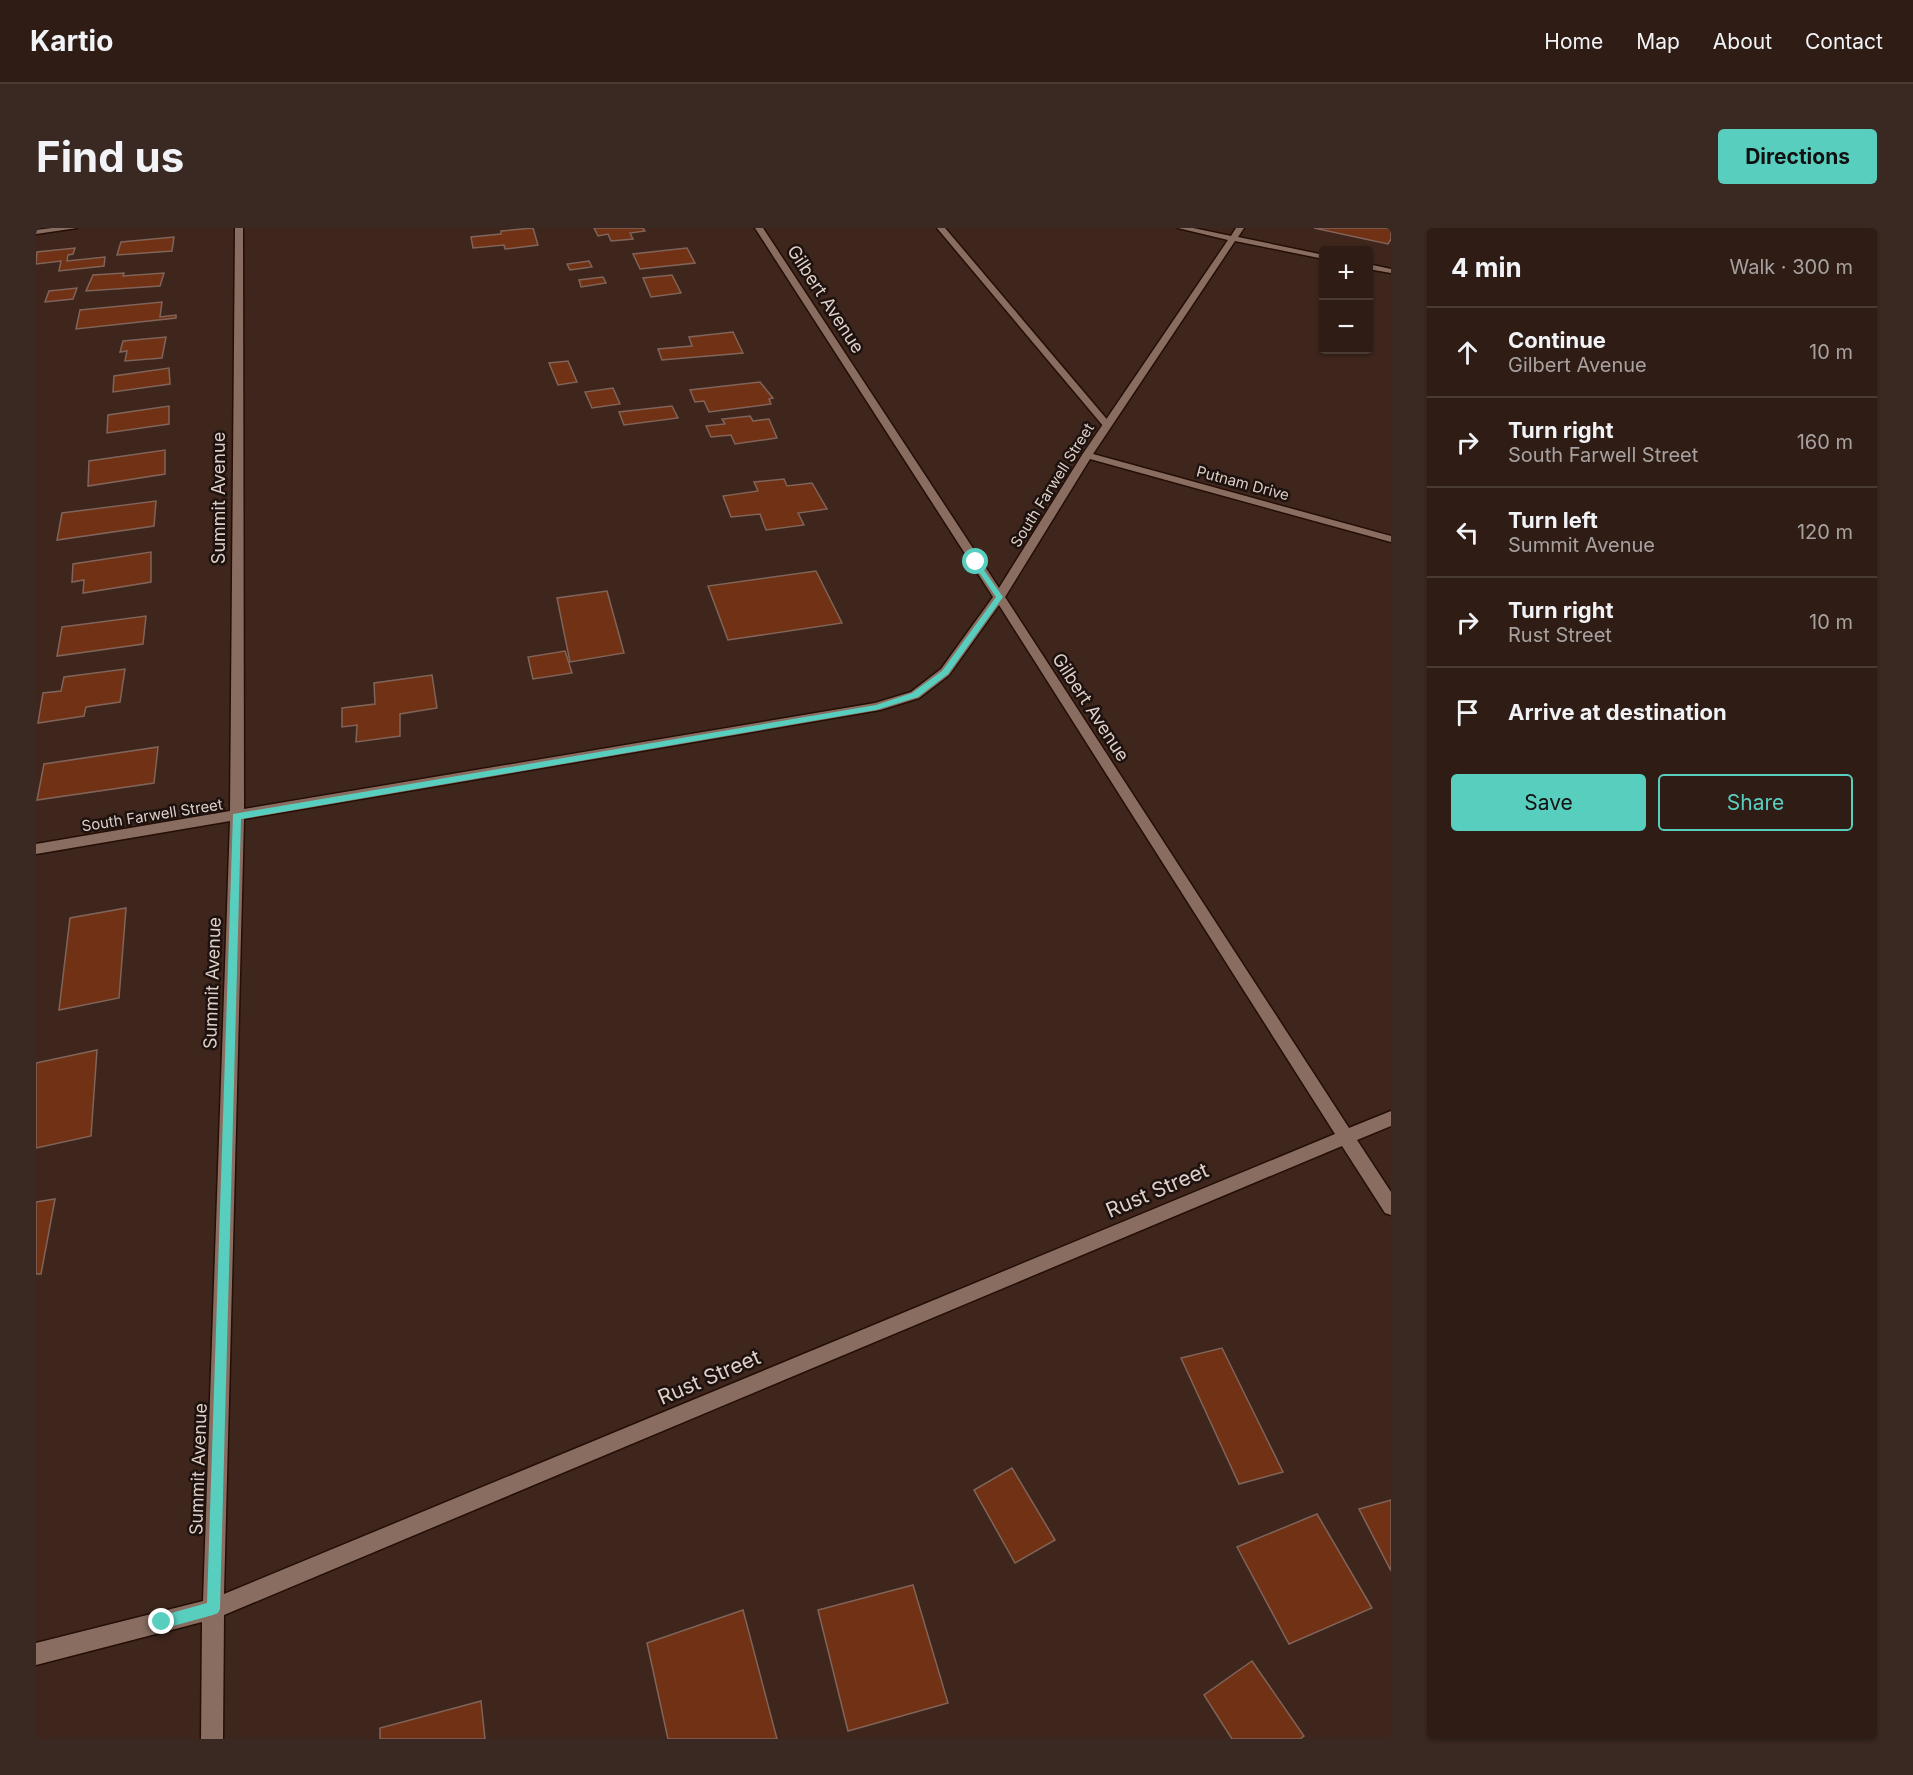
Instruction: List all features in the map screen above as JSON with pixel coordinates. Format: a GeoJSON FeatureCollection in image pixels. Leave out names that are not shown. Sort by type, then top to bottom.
{"type":"FeatureCollection","features":[{"type":"Feature","properties":{"kind":"street"},"geometry":{"type":"LineString","coordinates":[[36,232],[73,228]]}},
{"type":"Feature","properties":{"kind":"street","name":"Summit Avenue"},"geometry":{"type":"LineString","coordinates":[[212,1739],[213,1609],[237,816],[239,228]]}},
{"type":"Feature","properties":{"kind":"street","name":"Gilbert Avenue"},"geometry":{"type":"LineString","coordinates":[[759,228],[1391,1207]]}},
{"type":"Feature","properties":{"kind":"street"},"geometry":{"type":"LineString","coordinates":[[940,228],[1107,425]]}},
{"type":"Feature","properties":{"kind":"street"},"geometry":{"type":"LineString","coordinates":[[1182,228],[1319,256]]}},
{"type":"Feature","properties":{"kind":"street","name":"South Farwell Street"},"geometry":{"type":"LineString","coordinates":[[36,849],[876,707],[915,695],[945,672],[999,597],[1087,455],[1240,228]]}},
{"type":"Feature","properties":{"kind":"street"},"geometry":{"type":"LineString","coordinates":[[1373,267],[1391,270]]}},
{"type":"Feature","properties":{"kind":"street","name":"Putnam Drive"},"geometry":{"type":"LineString","coordinates":[[1087,455],[1391,539]]}},
{"type":"Feature","properties":{"kind":"street","name":"Rust Street"},"geometry":{"type":"LineString","coordinates":[[36,1654],[213,1609],[1391,1118]]}},
{"type":"Feature","properties":{"kind":"building"},"geometry":{"type":"Polygon","coordinates":[[[533,228],[538,245],[505,249],[504,245],[473,248],[471,237],[533,228]]]}},
{"type":"Feature","properties":{"kind":"building"},"geometry":{"type":"Polygon","coordinates":[[[594,228],[643,228],[645,231],[630,233],[633,239],[611,241],[608,234],[598,236],[594,228]]]}},
{"type":"Feature","properties":{"kind":"building"},"geometry":{"type":"Polygon","coordinates":[[[1314,228],[1385,228],[1391,229],[1391,239],[1388,244],[1314,228]]]}},
{"type":"Feature","properties":{"kind":"building"},"geometry":{"type":"Polygon","coordinates":[[[174,237],[172,251],[117,255],[121,242],[174,237]]]}},
{"type":"Feature","properties":{"kind":"building"},"geometry":{"type":"Polygon","coordinates":[[[75,248],[73,254],[68,255],[67,261],[105,257],[104,266],[59,271],[61,261],[36,264],[37,252],[75,248]]]}},
{"type":"Feature","properties":{"kind":"building"},"geometry":{"type":"Polygon","coordinates":[[[687,248],[695,263],[640,269],[633,254],[687,248]]]}},
{"type":"Feature","properties":{"kind":"building"},"geometry":{"type":"Polygon","coordinates":[[[589,261],[592,267],[570,270],[567,264],[589,261]]]}},
{"type":"Feature","properties":{"kind":"building"},"geometry":{"type":"Polygon","coordinates":[[[124,273],[123,276],[164,273],[160,286],[86,291],[93,275],[124,273]]]}},
{"type":"Feature","properties":{"kind":"building"},"geometry":{"type":"Polygon","coordinates":[[[672,275],[681,293],[651,297],[643,278],[672,275]]]}},
{"type":"Feature","properties":{"kind":"building"},"geometry":{"type":"Polygon","coordinates":[[[603,277],[606,283],[581,287],[579,280],[603,277]]]}},
{"type":"Feature","properties":{"kind":"building"},"geometry":{"type":"Polygon","coordinates":[[[77,288],[73,299],[45,302],[49,291],[77,288]]]}},
{"type":"Feature","properties":{"kind":"building"},"geometry":{"type":"Polygon","coordinates":[[[162,302],[160,317],[176,315],[176,318],[76,329],[80,310],[162,302]]]}},
{"type":"Feature","properties":{"kind":"building"},"geometry":{"type":"Polygon","coordinates":[[[733,332],[743,353],[662,360],[658,349],[692,346],[689,337],[733,332]]]}},
{"type":"Feature","properties":{"kind":"building"},"geometry":{"type":"Polygon","coordinates":[[[166,337],[162,358],[125,361],[127,351],[120,352],[123,341],[166,337]]]}},
{"type":"Feature","properties":{"kind":"building"},"geometry":{"type":"Polygon","coordinates":[[[568,361],[577,382],[558,385],[549,363],[568,361]]]}},
{"type":"Feature","properties":{"kind":"building"},"geometry":{"type":"Polygon","coordinates":[[[169,368],[170,384],[113,392],[114,376],[169,368]]]}},
{"type":"Feature","properties":{"kind":"building"},"geometry":{"type":"Polygon","coordinates":[[[760,382],[773,398],[769,399],[771,404],[709,412],[704,401],[695,402],[690,390],[760,382]]]}},
{"type":"Feature","properties":{"kind":"building"},"geometry":{"type":"Polygon","coordinates":[[[613,388],[620,404],[592,408],[585,392],[613,388]]]}},
{"type":"Feature","properties":{"kind":"building"},"geometry":{"type":"Polygon","coordinates":[[[169,406],[169,424],[107,433],[108,415],[169,406]]]}},
{"type":"Feature","properties":{"kind":"building"},"geometry":{"type":"Polygon","coordinates":[[[672,406],[678,418],[624,425],[619,412],[672,406]]]}},
{"type":"Feature","properties":{"kind":"building"},"geometry":{"type":"Polygon","coordinates":[[[750,416],[753,421],[769,419],[777,438],[735,444],[731,435],[711,437],[706,426],[725,424],[722,419],[750,416]]]}},
{"type":"Feature","properties":{"kind":"building"},"geometry":{"type":"Polygon","coordinates":[[[165,450],[165,474],[88,486],[89,461],[165,450]]]}},
{"type":"Feature","properties":{"kind":"building"},"geometry":{"type":"Polygon","coordinates":[[[784,479],[787,486],[812,483],[827,509],[798,513],[804,525],[766,530],[760,514],[731,517],[723,496],[758,491],[754,482],[784,479]]]}},
{"type":"Feature","properties":{"kind":"building"},"geometry":{"type":"Polygon","coordinates":[[[156,501],[154,526],[57,540],[62,513],[156,501]]]}},
{"type":"Feature","properties":{"kind":"building"},"geometry":{"type":"Polygon","coordinates":[[[151,552],[151,582],[83,593],[84,580],[72,582],[73,564],[151,552]]]}},
{"type":"Feature","properties":{"kind":"building"},"geometry":{"type":"Polygon","coordinates":[[[816,571],[842,623],[728,640],[708,586],[816,571]]]}},
{"type":"Feature","properties":{"kind":"building"},"geometry":{"type":"Polygon","coordinates":[[[607,591],[624,653],[570,662],[557,598],[607,591]]]}},
{"type":"Feature","properties":{"kind":"building"},"geometry":{"type":"Polygon","coordinates":[[[146,616],[143,644],[57,656],[62,627],[146,616]]]}},
{"type":"Feature","properties":{"kind":"building"},"geometry":{"type":"Polygon","coordinates":[[[565,651],[572,673],[533,679],[528,657],[565,651]]]}},
{"type":"Feature","properties":{"kind":"building"},"geometry":{"type":"Polygon","coordinates":[[[125,669],[120,702],[86,707],[84,716],[38,723],[43,693],[61,691],[64,677],[125,669]]]}},
{"type":"Feature","properties":{"kind":"building"},"geometry":{"type":"Polygon","coordinates":[[[432,675],[437,708],[400,714],[400,736],[356,742],[357,725],[342,727],[342,708],[375,704],[374,683],[432,675]]]}},
{"type":"Feature","properties":{"kind":"building"},"geometry":{"type":"Polygon","coordinates":[[[158,747],[154,783],[37,800],[44,764],[158,747]]]}},
{"type":"Feature","properties":{"kind":"building"},"geometry":{"type":"Polygon","coordinates":[[[126,908],[119,998],[59,1010],[70,918],[126,908]]]}},
{"type":"Feature","properties":{"kind":"building"},"geometry":{"type":"Polygon","coordinates":[[[97,1050],[91,1136],[36,1148],[36,1063],[97,1050]]]}},
{"type":"Feature","properties":{"kind":"building"},"geometry":{"type":"Polygon","coordinates":[[[55,1199],[41,1274],[36,1274],[36,1202],[55,1199]]]}},
{"type":"Feature","properties":{"kind":"building"},"geometry":{"type":"Polygon","coordinates":[[[1222,1348],[1283,1472],[1239,1484],[1181,1358],[1222,1348]]]}},
{"type":"Feature","properties":{"kind":"building"},"geometry":{"type":"Polygon","coordinates":[[[1012,1468],[1055,1540],[1015,1563],[974,1490],[1012,1468]]]}},
{"type":"Feature","properties":{"kind":"building"},"geometry":{"type":"Polygon","coordinates":[[[1391,1500],[1391,1571],[1359,1509],[1391,1500]]]}},
{"type":"Feature","properties":{"kind":"building"},"geometry":{"type":"Polygon","coordinates":[[[1317,1514],[1372,1608],[1289,1644],[1237,1547],[1317,1514]]]}},
{"type":"Feature","properties":{"kind":"building"},"geometry":{"type":"Polygon","coordinates":[[[913,1585],[948,1703],[848,1731],[818,1610],[913,1585]]]}},
{"type":"Feature","properties":{"kind":"building"},"geometry":{"type":"Polygon","coordinates":[[[743,1610],[777,1739],[668,1739],[647,1643],[743,1610]]]}},
{"type":"Feature","properties":{"kind":"building"},"geometry":{"type":"Polygon","coordinates":[[[1252,1661],[1304,1736],[1300,1739],[1232,1739],[1204,1695],[1252,1661]]]}},
{"type":"Feature","properties":{"kind":"building"},"geometry":{"type":"Polygon","coordinates":[[[481,1701],[485,1739],[380,1739],[380,1728],[481,1701]]]}},
{"type":"Feature","properties":{"kind":"route"},"geometry":{"type":"LineString","coordinates":[[162,1622],[213,1609],[237,816],[876,707],[915,695],[945,672],[999,597],[976,562]]}}]}
